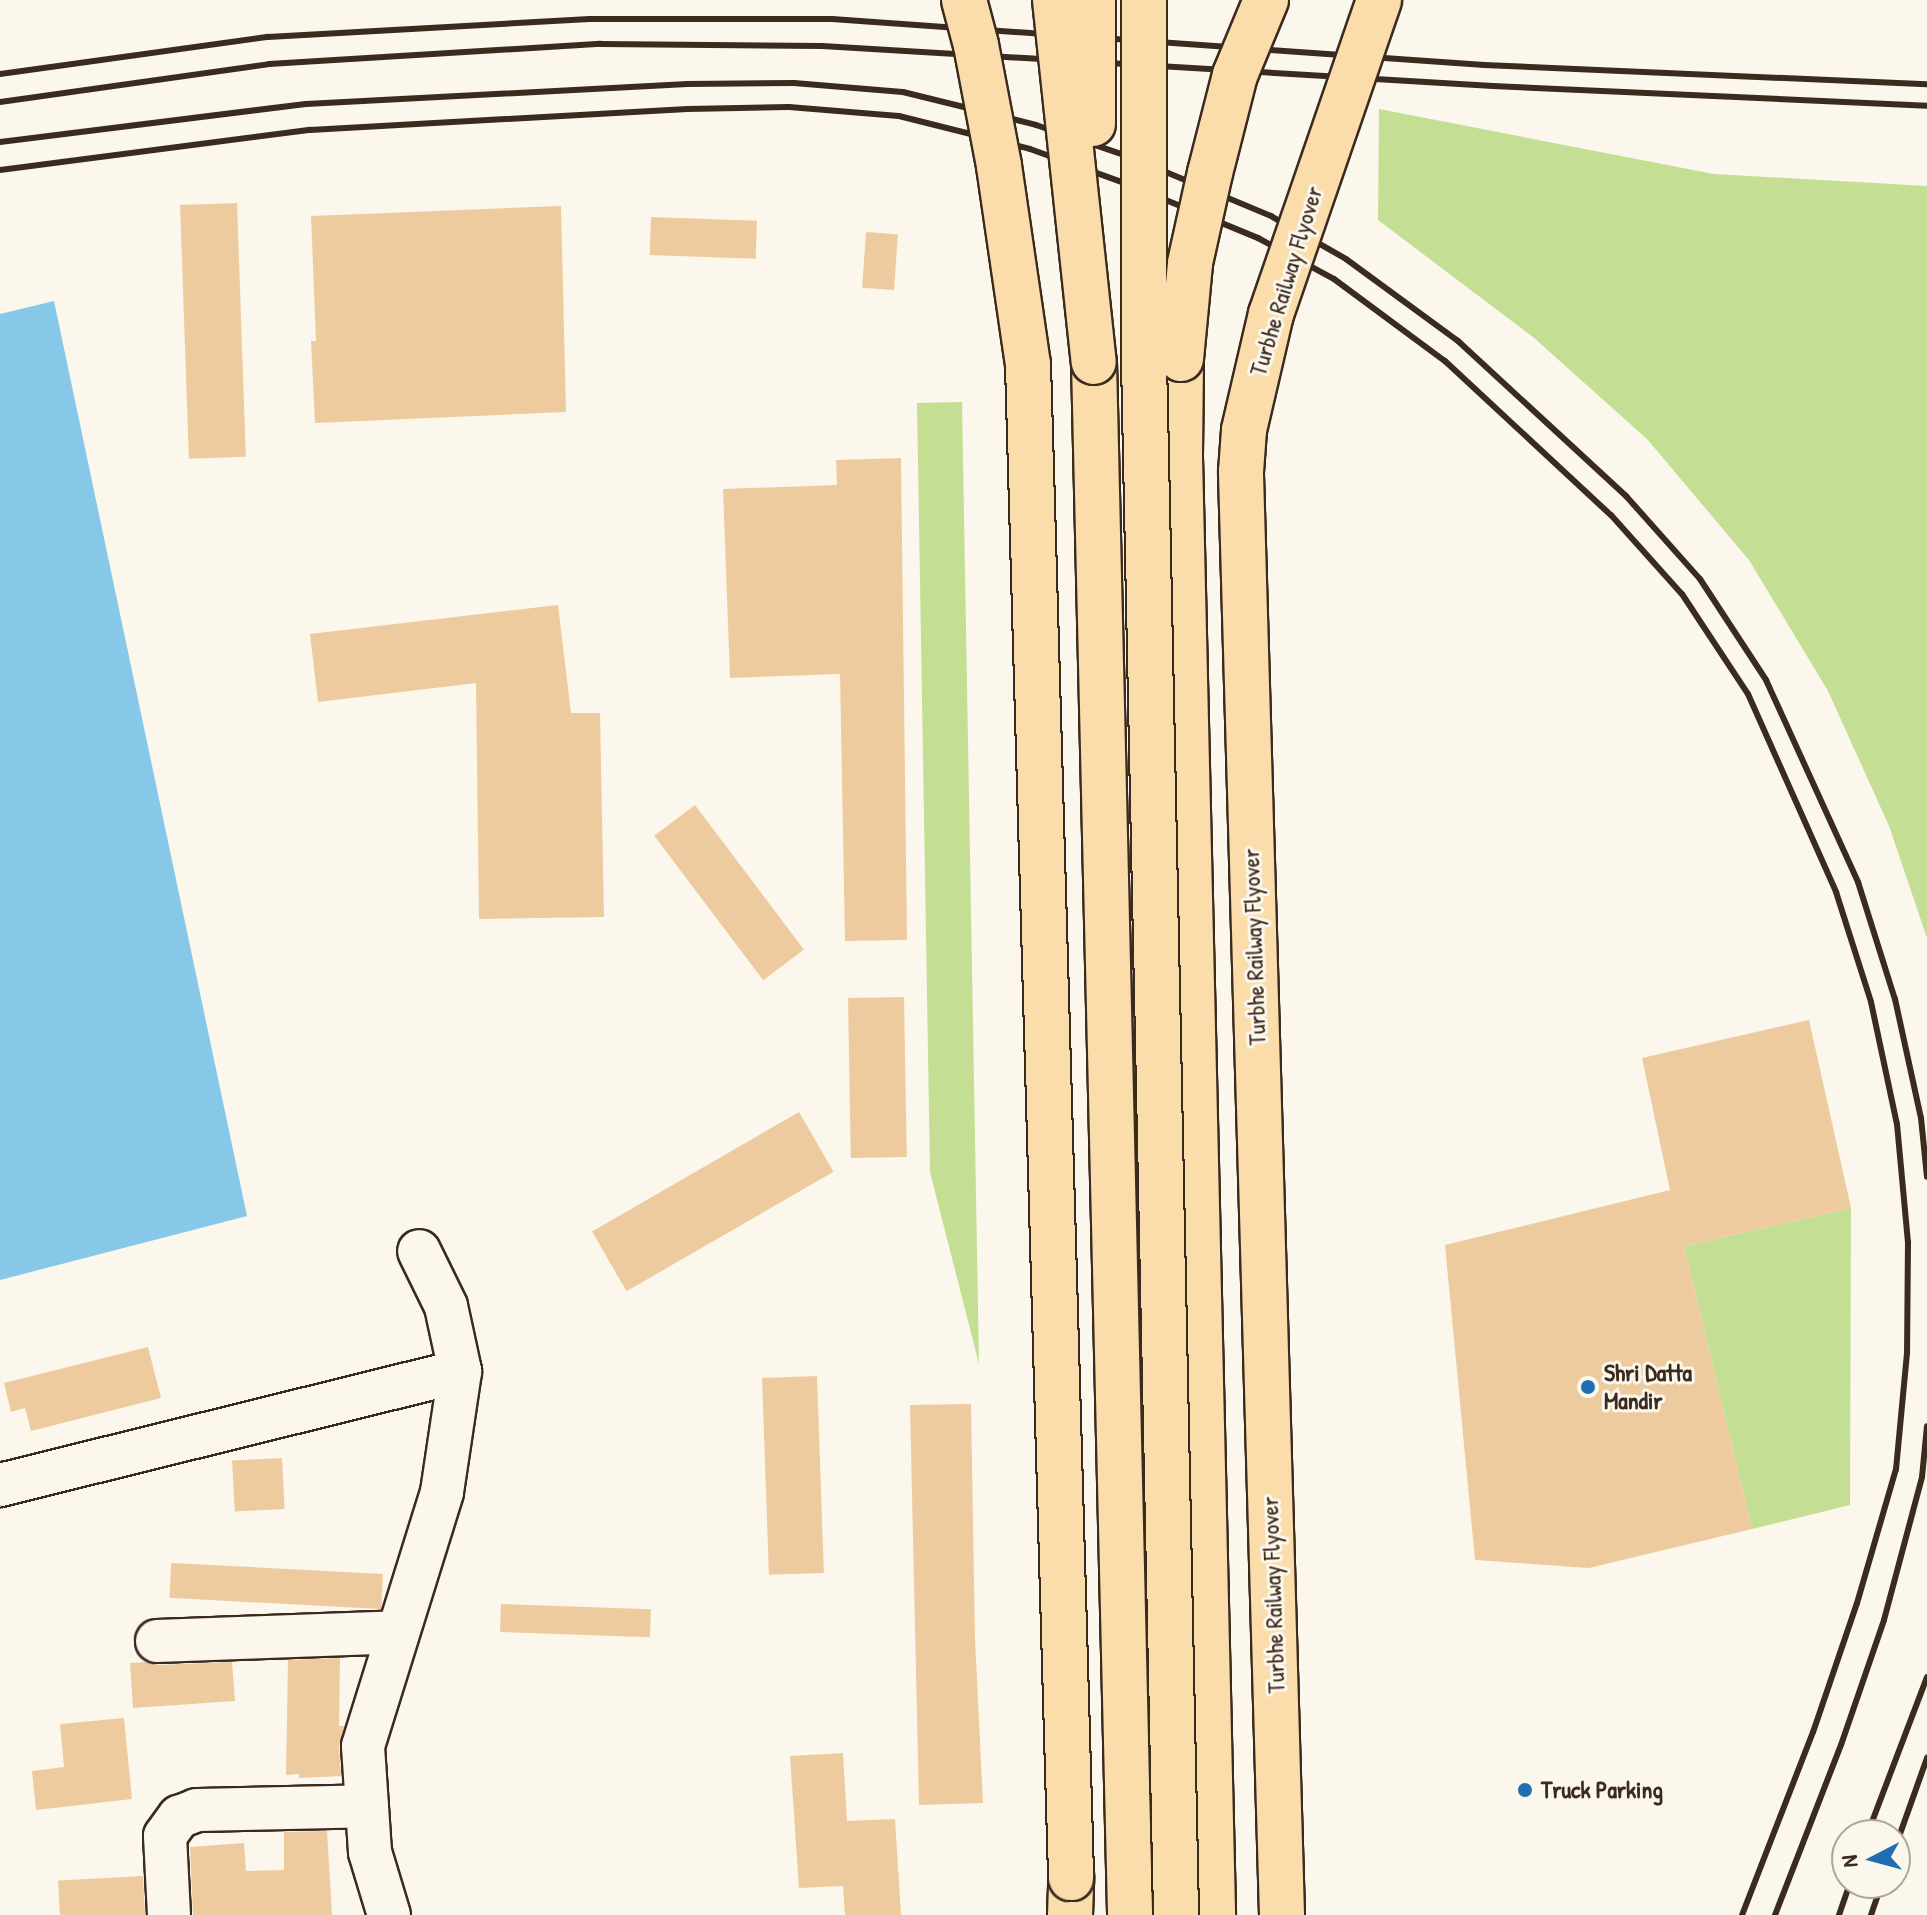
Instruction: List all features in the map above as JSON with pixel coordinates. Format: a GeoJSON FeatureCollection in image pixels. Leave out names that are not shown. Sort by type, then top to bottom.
{"type":"FeatureCollection","features":[{"type":"Feature","properties":{"kind":"main road"},"geometry":{"type":"LineString","coordinates":[[964,0],[976,45],[999,166],[1028,364],[1070,1896]]}},
{"type":"Feature","properties":{"kind":"main road"},"geometry":{"type":"LineString","coordinates":[[1055,0],[1094,362]]}},
{"type":"Feature","properties":{"kind":"main road"},"geometry":{"type":"LineString","coordinates":[[1093,0],[1094,362],[1130,1915]]}},
{"type":"Feature","properties":{"kind":"main road"},"geometry":{"type":"LineString","coordinates":[[1144,0],[1144,360],[1176,1915]]}},
{"type":"Feature","properties":{"kind":"main road"},"geometry":{"type":"LineString","coordinates":[[1213,1915],[1180,457],[1181,359],[1190,263],[1210,173],[1235,75],[1266,0]]}},
{"type":"Feature","properties":{"kind":"main road","name":"Turbhe Railway Flyover"},"geometry":{"type":"LineString","coordinates":[[1282,1915],[1241,472],[1244,430],[1271,314],[1379,0]]}},
{"type":"Feature","properties":{"kind":"street"},"geometry":{"type":"LineString","coordinates":[[389,1915],[370,1852],[363,1746],[442,1492],[460,1371],[446,1306],[419,1251]]}},
{"type":"Feature","properties":{"kind":"street"},"geometry":{"type":"LineString","coordinates":[[0,1485],[460,1371]]}},
{"type":"Feature","properties":{"kind":"street"},"geometry":{"type":"LineString","coordinates":[[157,1641],[397,1632]]}},
{"type":"Feature","properties":{"kind":"street"},"geometry":{"type":"LineString","coordinates":[[169,1915],[165,1836],[179,1817],[197,1810],[367,1806]]}},
{"type":"Feature","properties":{"kind":"green space"},"geometry":{"type":"Polygon","coordinates":[[[1379,109],[1714,174],[1927,186],[1927,938],[1889,826],[1828,691],[1749,560],[1647,439],[1533,337],[1378,220],[1379,109]]]}},
{"type":"Feature","properties":{"kind":"green space"},"geometry":{"type":"Polygon","coordinates":[[[962,402],[979,1364],[930,1172],[917,403],[962,402]]]}},
{"type":"Feature","properties":{"kind":"green space"},"geometry":{"type":"Polygon","coordinates":[[[1851,1208],[1850,1505],[1752,1529],[1684,1246],[1851,1208]]]}},
{"type":"Feature","properties":{"kind":"water"},"geometry":{"type":"Polygon","coordinates":[[[54,301],[247,1216],[0,1280],[0,314],[54,301]]]}},
{"type":"Feature","properties":{"kind":"building"},"geometry":{"type":"Polygon","coordinates":[[[237,203],[246,457],[189,459],[180,205],[237,203]]]}},
{"type":"Feature","properties":{"kind":"building"},"geometry":{"type":"Polygon","coordinates":[[[561,206],[566,412],[315,423],[311,341],[316,341],[311,216],[561,206]]]}},
{"type":"Feature","properties":{"kind":"building"},"geometry":{"type":"Polygon","coordinates":[[[651,217],[757,221],[756,259],[650,255],[651,217]]]}},
{"type":"Feature","properties":{"kind":"building"},"geometry":{"type":"Polygon","coordinates":[[[866,232],[898,234],[894,290],[862,288],[866,232]]]}},
{"type":"Feature","properties":{"kind":"building"},"geometry":{"type":"Polygon","coordinates":[[[901,458],[907,940],[845,941],[840,674],[730,678],[723,489],[837,485],[836,460],[901,458]]]}},
{"type":"Feature","properties":{"kind":"building"},"geometry":{"type":"Polygon","coordinates":[[[558,605],[571,713],[600,713],[604,917],[479,919],[476,683],[318,702],[310,634],[558,605]]]}},
{"type":"Feature","properties":{"kind":"building"},"geometry":{"type":"Polygon","coordinates":[[[695,805],[804,950],[763,980],[654,836],[695,805]]]}},
{"type":"Feature","properties":{"kind":"building"},"geometry":{"type":"Polygon","coordinates":[[[904,997],[907,1157],[851,1158],[848,998],[904,997]]]}},
{"type":"Feature","properties":{"kind":"building","name":"Shri Datta Mandir"},"geometry":{"type":"Polygon","coordinates":[[[1809,1020],[1851,1208],[1684,1246],[1752,1529],[1589,1568],[1475,1560],[1445,1245],[1670,1190],[1642,1058],[1809,1020]]]}},
{"type":"Feature","properties":{"kind":"building"},"geometry":{"type":"Polygon","coordinates":[[[799,1112],[834,1172],[627,1291],[592,1232],[799,1112]]]}},
{"type":"Feature","properties":{"kind":"building"},"geometry":{"type":"Polygon","coordinates":[[[148,1347],[161,1398],[31,1431],[25,1408],[11,1412],[4,1383],[148,1347]]]}},
{"type":"Feature","properties":{"kind":"building"},"geometry":{"type":"Polygon","coordinates":[[[817,1376],[824,1573],[769,1575],[762,1378],[817,1376]]]}},
{"type":"Feature","properties":{"kind":"building"},"geometry":{"type":"Polygon","coordinates":[[[971,1404],[975,1639],[983,1803],[919,1805],[910,1405],[971,1404]]]}},
{"type":"Feature","properties":{"kind":"building"},"geometry":{"type":"Polygon","coordinates":[[[282,1458],[285,1509],[235,1512],[232,1461],[282,1458]]]}},
{"type":"Feature","properties":{"kind":"building"},"geometry":{"type":"Polygon","coordinates":[[[171,1563],[383,1574],[381,1609],[169,1598],[171,1563]]]}},
{"type":"Feature","properties":{"kind":"building"},"geometry":{"type":"Polygon","coordinates":[[[501,1604],[651,1609],[650,1637],[500,1632],[501,1604]]]}},
{"type":"Feature","properties":{"kind":"building"},"geometry":{"type":"Polygon","coordinates":[[[340,1658],[339,1726],[344,1726],[339,1747],[341,1776],[299,1778],[299,1774],[286,1775],[288,1660],[340,1658]]]}},
{"type":"Feature","properties":{"kind":"building"},"geometry":{"type":"Polygon","coordinates":[[[232,1662],[235,1701],[133,1708],[130,1663],[158,1665],[232,1662]]]}},
{"type":"Feature","properties":{"kind":"building"},"geometry":{"type":"Polygon","coordinates":[[[124,1718],[132,1799],[36,1810],[32,1771],[64,1767],[60,1724],[124,1718]]]}},
{"type":"Feature","properties":{"kind":"building"},"geometry":{"type":"Polygon","coordinates":[[[843,1753],[847,1821],[895,1819],[901,1915],[845,1915],[843,1886],[799,1888],[790,1756],[843,1753]]]}},
{"type":"Feature","properties":{"kind":"building"},"geometry":{"type":"Polygon","coordinates":[[[327,1831],[332,1915],[193,1915],[190,1847],[244,1843],[246,1871],[284,1870],[284,1832],[327,1831]]]}},
{"type":"Feature","properties":{"kind":"building"},"geometry":{"type":"Polygon","coordinates":[[[143,1876],[145,1915],[60,1915],[58,1880],[143,1876]]]}},
{"type":"Feature","properties":{"kind":"railway"},"geometry":{"type":"LineString","coordinates":[[0,74],[268,37],[589,19],[832,19],[1484,65],[1927,84]]}},
{"type":"Feature","properties":{"kind":"railway"},"geometry":{"type":"LineString","coordinates":[[0,102],[269,64],[600,44],[822,46],[1493,86],[1927,106]]}},
{"type":"Feature","properties":{"kind":"railway"},"geometry":{"type":"LineString","coordinates":[[0,142],[306,104],[687,84],[794,83],[903,92],[1036,125],[1130,157],[1271,216],[1346,259],[1458,341],[1626,496],[1700,579],[1766,680],[1858,882],[1895,999],[1921,1118],[1927,1177]]}},
{"type":"Feature","properties":{"kind":"railway"},"geometry":{"type":"LineString","coordinates":[[0,170],[310,130],[687,109],[789,107],[899,116],[1030,149],[1127,184],[1258,238],[1334,279],[1445,361],[1611,515],[1682,594],[1748,694],[1836,892],[1871,1002],[1897,1124],[1908,1242],[1907,1353],[1896,1469],[1857,1603],[1813,1732],[1742,1915]]}},
{"type":"Feature","properties":{"kind":"railway"},"geometry":{"type":"LineString","coordinates":[[1775,1915],[1841,1745],[1884,1620],[1922,1477],[1927,1426]]}},
{"type":"Feature","properties":{"kind":"railway"},"geometry":{"type":"LineString","coordinates":[[1873,1819],[1927,1677]]}},
{"type":"Feature","properties":{"kind":"railway"},"geometry":{"type":"LineString","coordinates":[[1905,1819],[1927,1758]]}},
{"type":"Feature","properties":{"kind":"railway"},"geometry":{"type":"LineString","coordinates":[[1839,1915],[1844,1899]]}},
{"type":"Feature","properties":{"kind":"railway"},"geometry":{"type":"LineString","coordinates":[[1871,1915],[1876,1899]]}},
{"type":"Feature","properties":{"kind":"place","name":"Shri Datta Mandir"},"geometry":{"type":"Point","coordinates":[1588,1387]}},
{"type":"Feature","properties":{"kind":"place","name":"Truck Parking"},"geometry":{"type":"Point","coordinates":[1525,1790]}}]}
